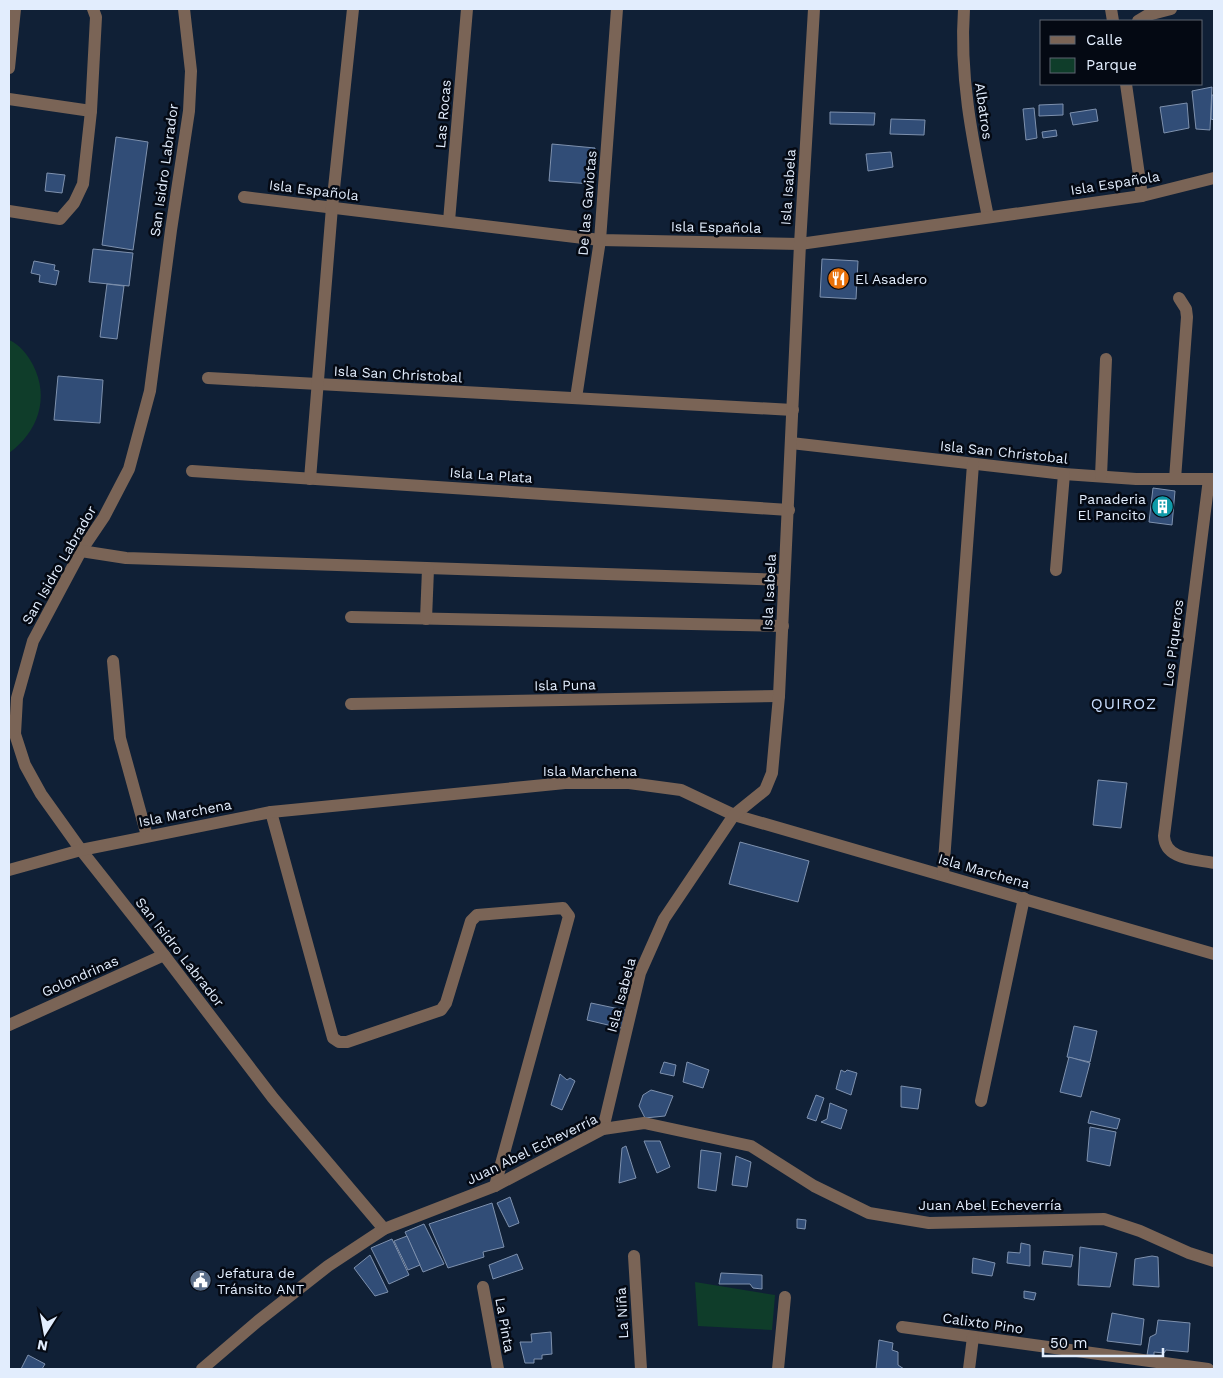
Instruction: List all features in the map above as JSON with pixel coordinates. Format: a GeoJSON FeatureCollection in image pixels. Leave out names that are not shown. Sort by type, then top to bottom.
{"type":"FeatureCollection","features":[{"type":"Feature","properties":{"kind":"street"},"geometry":{"type":"LineString","coordinates":[[9,68],[15,9]]}},
{"type":"Feature","properties":{"kind":"street"},"geometry":{"type":"LineString","coordinates":[[9,211],[60,219],[83,184],[91,111],[96,17],[94,9]]}},
{"type":"Feature","properties":{"kind":"street","name":"San Isidro Labrador"},"geometry":{"type":"LineString","coordinates":[[184,9],[191,71],[189,111],[150,391],[130,469],[104,517],[81,551],[34,641],[17,698],[15,734],[29,772],[80,850],[164,955],[273,1098],[384,1229]]}},
{"type":"Feature","properties":{"kind":"street","name":"Isla San Christobal"},"geometry":{"type":"LineString","coordinates":[[352,9],[332,207],[318,384],[793,410]]}},
{"type":"Feature","properties":{"kind":"street","name":"Las Rocas"},"geometry":{"type":"LineString","coordinates":[[448,221],[467,9]]}},
{"type":"Feature","properties":{"kind":"street","name":"De las Gaviotas"},"geometry":{"type":"LineString","coordinates":[[576,398],[600,240],[617,9]]}},
{"type":"Feature","properties":{"kind":"street","name":"Isla Isabela"},"geometry":{"type":"LineString","coordinates":[[603,1129],[640,973],[649,950],[664,920],[734,814],[765,790],[772,773],[780,696],[800,244],[814,9]]}},
{"type":"Feature","properties":{"kind":"street","name":"Albatros"},"geometry":{"type":"LineString","coordinates":[[964,9],[962,33],[968,115],[988,216]]}},
{"type":"Feature","properties":{"kind":"street"},"geometry":{"type":"LineString","coordinates":[[1140,20],[1148,15],[1171,9]]}},
{"type":"Feature","properties":{"kind":"street"},"geometry":{"type":"LineString","coordinates":[[1126,85],[1142,196]]}},
{"type":"Feature","properties":{"kind":"street"},"geometry":{"type":"LineString","coordinates":[[9,99],[91,111]]}},
{"type":"Feature","properties":{"kind":"street","name":"Isla Española"},"geometry":{"type":"LineString","coordinates":[[244,197],[600,240],[800,244],[988,216],[1142,196],[1214,178]]}},
{"type":"Feature","properties":{"kind":"street"},"geometry":{"type":"LineString","coordinates":[[1175,479],[1187,317],[1186,309],[1179,298]]}},
{"type":"Feature","properties":{"kind":"street"},"geometry":{"type":"LineString","coordinates":[[1101,476],[1106,359]]}},
{"type":"Feature","properties":{"kind":"street"},"geometry":{"type":"LineString","coordinates":[[208,378],[318,384],[310,479]]}},
{"type":"Feature","properties":{"kind":"street","name":"Isla San Christobal"},"geometry":{"type":"LineString","coordinates":[[791,443],[1064,474],[1212,479]]}},
{"type":"Feature","properties":{"kind":"street"},"geometry":{"type":"LineString","coordinates":[[943,875],[973,464]]}},
{"type":"Feature","properties":{"kind":"street","name":"Isla La Plata"},"geometry":{"type":"LineString","coordinates":[[192,471],[789,510]]}},
{"type":"Feature","properties":{"kind":"street"},"geometry":{"type":"LineString","coordinates":[[1056,570],[1064,474]]}},
{"type":"Feature","properties":{"kind":"street","name":"Los Piqueros"},"geometry":{"type":"LineString","coordinates":[[1212,479],[1164,845],[1172,854],[1214,863]]}},
{"type":"Feature","properties":{"kind":"street"},"geometry":{"type":"LineString","coordinates":[[81,551],[126,558],[784,580]]}},
{"type":"Feature","properties":{"kind":"street"},"geometry":{"type":"LineString","coordinates":[[426,619],[428,569]]}},
{"type":"Feature","properties":{"kind":"street"},"geometry":{"type":"LineString","coordinates":[[351,617],[783,626]]}},
{"type":"Feature","properties":{"kind":"street"},"geometry":{"type":"LineString","coordinates":[[113,661],[120,738],[147,836]]}},
{"type":"Feature","properties":{"kind":"street","name":"Isla Puna"},"geometry":{"type":"LineString","coordinates":[[351,704],[780,696]]}},
{"type":"Feature","properties":{"kind":"street","name":"Isla Marchena"},"geometry":{"type":"LineString","coordinates":[[9,870],[80,850],[271,812],[566,783],[629,783],[681,790],[734,814],[1214,954]]}},
{"type":"Feature","properties":{"kind":"street"},"geometry":{"type":"LineString","coordinates":[[271,812],[333,1038],[339,1042],[347,1042],[441,1010],[446,1004],[471,921],[477,915],[564,908],[568,911],[569,916],[495,1186]]}},
{"type":"Feature","properties":{"kind":"street"},"geometry":{"type":"LineString","coordinates":[[981,1100],[1024,898]]}},
{"type":"Feature","properties":{"kind":"street","name":"Golondrinas"},"geometry":{"type":"LineString","coordinates":[[9,1025],[164,955]]}},
{"type":"Feature","properties":{"kind":"street","name":"Juan Abel Echeverría"},"geometry":{"type":"LineString","coordinates":[[202,1369],[265,1315],[356,1246],[384,1229],[495,1186],[603,1129],[644,1124],[751,1146],[814,1186],[869,1213],[929,1223],[1104,1219],[1140,1231],[1189,1253],[1214,1261]]}},
{"type":"Feature","properties":{"kind":"street","name":"La Niña"},"geometry":{"type":"LineString","coordinates":[[634,1256],[641,1369]]}},
{"type":"Feature","properties":{"kind":"street","name":"La Pinta"},"geometry":{"type":"LineString","coordinates":[[483,1287],[498,1369]]}},
{"type":"Feature","properties":{"kind":"street"},"geometry":{"type":"LineString","coordinates":[[778,1369],[785,1297]]}},
{"type":"Feature","properties":{"kind":"street","name":"Calixto Pino"},"geometry":{"type":"LineString","coordinates":[[902,1327],[1144,1365],[1208,1369]]}},
{"type":"Feature","properties":{"kind":"street"},"geometry":{"type":"LineString","coordinates":[[969,1369],[973,1337]]}},
{"type":"Feature","properties":{"kind":"green space"},"geometry":{"type":"Polygon","coordinates":[[[9,340],[29,357],[38,377],[41,402],[34,425],[19,445],[9,453],[9,340]]]}},
{"type":"Feature","properties":{"kind":"green space"},"geometry":{"type":"Polygon","coordinates":[[[695,1282],[775,1295],[772,1330],[698,1326],[695,1282]]]}},
{"type":"Feature","properties":{"kind":"building"},"geometry":{"type":"Polygon","coordinates":[[[1212,87],[1210,130],[1196,129],[1192,91],[1212,87]]]}},
{"type":"Feature","properties":{"kind":"building"},"geometry":{"type":"Polygon","coordinates":[[[1212,95],[1214,95],[1214,120],[1211,119],[1212,95]]]}},
{"type":"Feature","properties":{"kind":"building"},"geometry":{"type":"Polygon","coordinates":[[[1187,103],[1189,128],[1164,133],[1160,107],[1187,103]]]}},
{"type":"Feature","properties":{"kind":"building"},"geometry":{"type":"Polygon","coordinates":[[[1063,104],[1063,115],[1039,116],[1039,105],[1063,104]]]}},
{"type":"Feature","properties":{"kind":"building"},"geometry":{"type":"Polygon","coordinates":[[[1034,108],[1037,138],[1026,140],[1023,109],[1034,108]]]}},
{"type":"Feature","properties":{"kind":"building"},"geometry":{"type":"Polygon","coordinates":[[[1096,109],[1098,121],[1073,125],[1070,113],[1096,109]]]}},
{"type":"Feature","properties":{"kind":"building"},"geometry":{"type":"Polygon","coordinates":[[[830,112],[875,113],[874,125],[830,124],[830,112]]]}},
{"type":"Feature","properties":{"kind":"building"},"geometry":{"type":"Polygon","coordinates":[[[891,119],[925,120],[924,135],[890,134],[891,119]]]}},
{"type":"Feature","properties":{"kind":"building"},"geometry":{"type":"Polygon","coordinates":[[[1056,130],[1057,136],[1043,138],[1042,132],[1056,130]]]}},
{"type":"Feature","properties":{"kind":"building"},"geometry":{"type":"Polygon","coordinates":[[[116,137],[148,142],[133,250],[102,245],[116,137]]]}},
{"type":"Feature","properties":{"kind":"building"},"geometry":{"type":"Polygon","coordinates":[[[552,144],[595,148],[592,184],[549,181],[552,144]]]}},
{"type":"Feature","properties":{"kind":"building"},"geometry":{"type":"Polygon","coordinates":[[[891,152],[893,167],[868,171],[866,154],[891,152]]]}},
{"type":"Feature","properties":{"kind":"building"},"geometry":{"type":"Polygon","coordinates":[[[47,173],[65,175],[62,193],[45,191],[47,173]]]}},
{"type":"Feature","properties":{"kind":"building"},"geometry":{"type":"Polygon","coordinates":[[[93,249],[133,253],[129,286],[89,282],[93,249]]]}},
{"type":"Feature","properties":{"kind":"building","name":"El Asadero"},"geometry":{"type":"Polygon","coordinates":[[[822,259],[858,261],[856,299],[820,297],[822,259]]]}},
{"type":"Feature","properties":{"kind":"building"},"geometry":{"type":"Polygon","coordinates":[[[34,261],[55,265],[54,270],[59,271],[56,285],[39,282],[40,275],[31,273],[34,261]]]}},
{"type":"Feature","properties":{"kind":"building"},"geometry":{"type":"Polygon","coordinates":[[[107,284],[124,286],[117,339],[100,337],[107,284]]]}},
{"type":"Feature","properties":{"kind":"building"},"geometry":{"type":"Polygon","coordinates":[[[58,376],[103,380],[100,423],[54,420],[58,376]]]}},
{"type":"Feature","properties":{"kind":"building","name":"Panaderia El Pancito"},"geometry":{"type":"Polygon","coordinates":[[[1153,488],[1175,491],[1172,525],[1149,522],[1153,488]]]}},
{"type":"Feature","properties":{"kind":"building"},"geometry":{"type":"Polygon","coordinates":[[[1098,780],[1127,783],[1121,828],[1093,825],[1098,780]]]}},
{"type":"Feature","properties":{"kind":"building"},"geometry":{"type":"Polygon","coordinates":[[[740,842],[809,861],[798,902],[729,884],[740,842]]]}},
{"type":"Feature","properties":{"kind":"building"},"geometry":{"type":"Polygon","coordinates":[[[591,1003],[629,1011],[625,1029],[587,1020],[591,1003]]]}},
{"type":"Feature","properties":{"kind":"building"},"geometry":{"type":"Polygon","coordinates":[[[1074,1026],[1097,1031],[1090,1062],[1067,1057],[1074,1026]]]}},
{"type":"Feature","properties":{"kind":"building"},"geometry":{"type":"Polygon","coordinates":[[[1069,1057],[1090,1063],[1081,1097],[1060,1092],[1069,1057]]]}},
{"type":"Feature","properties":{"kind":"building"},"geometry":{"type":"Polygon","coordinates":[[[664,1062],[676,1065],[674,1076],[660,1073],[664,1062]]]}},
{"type":"Feature","properties":{"kind":"building"},"geometry":{"type":"Polygon","coordinates":[[[687,1062],[709,1070],[703,1088],[683,1082],[687,1062]]]}},
{"type":"Feature","properties":{"kind":"building"},"geometry":{"type":"Polygon","coordinates":[[[841,1070],[857,1073],[851,1095],[836,1089],[841,1070]]]}},
{"type":"Feature","properties":{"kind":"building"},"geometry":{"type":"Polygon","coordinates":[[[560,1074],[567,1080],[570,1078],[575,1081],[562,1110],[551,1105],[560,1074]]]}},
{"type":"Feature","properties":{"kind":"building"},"geometry":{"type":"Polygon","coordinates":[[[901,1086],[921,1089],[918,1109],[901,1107],[901,1086]]]}},
{"type":"Feature","properties":{"kind":"building"},"geometry":{"type":"Polygon","coordinates":[[[651,1090],[673,1096],[665,1116],[645,1118],[639,1106],[643,1095],[651,1090]]]}},
{"type":"Feature","properties":{"kind":"building"},"geometry":{"type":"Polygon","coordinates":[[[816,1095],[824,1098],[816,1121],[807,1118],[816,1095]]]}},
{"type":"Feature","properties":{"kind":"building"},"geometry":{"type":"Polygon","coordinates":[[[830,1103],[847,1110],[841,1129],[821,1122],[827,1119],[830,1103]]]}},
{"type":"Feature","properties":{"kind":"building"},"geometry":{"type":"Polygon","coordinates":[[[1091,1111],[1120,1119],[1117,1129],[1088,1123],[1091,1111]]]}},
{"type":"Feature","properties":{"kind":"building"},"geometry":{"type":"Polygon","coordinates":[[[1090,1127],[1116,1132],[1110,1166],[1087,1161],[1090,1127]]]}},
{"type":"Feature","properties":{"kind":"building"},"geometry":{"type":"Polygon","coordinates":[[[644,1141],[660,1141],[670,1167],[657,1173],[644,1141]]]}},
{"type":"Feature","properties":{"kind":"building"},"geometry":{"type":"Polygon","coordinates":[[[626,1146],[636,1178],[619,1183],[622,1148],[626,1146]]]}},
{"type":"Feature","properties":{"kind":"building"},"geometry":{"type":"Polygon","coordinates":[[[701,1150],[721,1153],[716,1191],[698,1188],[701,1150]]]}},
{"type":"Feature","properties":{"kind":"building"},"geometry":{"type":"Polygon","coordinates":[[[736,1156],[751,1162],[747,1187],[732,1185],[736,1156]]]}},
{"type":"Feature","properties":{"kind":"building"},"geometry":{"type":"Polygon","coordinates":[[[510,1197],[519,1223],[509,1227],[497,1203],[510,1197]]]}},
{"type":"Feature","properties":{"kind":"building"},"geometry":{"type":"Polygon","coordinates":[[[492,1203],[504,1247],[483,1252],[484,1257],[448,1268],[429,1224],[492,1203]]]}},
{"type":"Feature","properties":{"kind":"building"},"geometry":{"type":"Polygon","coordinates":[[[797,1219],[806,1220],[805,1229],[797,1228],[797,1219]]]}},
{"type":"Feature","properties":{"kind":"building"},"geometry":{"type":"Polygon","coordinates":[[[424,1224],[444,1264],[423,1272],[405,1232],[424,1224]]]}},
{"type":"Feature","properties":{"kind":"building"},"geometry":{"type":"Polygon","coordinates":[[[407,1236],[420,1265],[408,1270],[394,1241],[407,1236]]]}},
{"type":"Feature","properties":{"kind":"building"},"geometry":{"type":"Polygon","coordinates":[[[392,1239],[409,1275],[389,1284],[371,1248],[392,1239]]]}},
{"type":"Feature","properties":{"kind":"building"},"geometry":{"type":"Polygon","coordinates":[[[1021,1243],[1030,1245],[1030,1266],[1007,1263],[1008,1252],[1020,1253],[1021,1243]]]}},
{"type":"Feature","properties":{"kind":"building"},"geometry":{"type":"Polygon","coordinates":[[[1080,1247],[1117,1253],[1110,1287],[1078,1285],[1080,1247]]]}},
{"type":"Feature","properties":{"kind":"building"},"geometry":{"type":"Polygon","coordinates":[[[1044,1251],[1073,1255],[1071,1267],[1042,1264],[1044,1251]]]}},
{"type":"Feature","properties":{"kind":"building"},"geometry":{"type":"Polygon","coordinates":[[[517,1254],[523,1269],[493,1279],[489,1265],[517,1254]]]}},
{"type":"Feature","properties":{"kind":"building"},"geometry":{"type":"Polygon","coordinates":[[[370,1255],[388,1292],[375,1296],[354,1268],[370,1255]]]}},
{"type":"Feature","properties":{"kind":"building"},"geometry":{"type":"Polygon","coordinates":[[[1152,1256],[1158,1257],[1159,1287],[1133,1285],[1135,1259],[1152,1256]]]}},
{"type":"Feature","properties":{"kind":"building"},"geometry":{"type":"Polygon","coordinates":[[[973,1258],[995,1263],[992,1276],[972,1273],[973,1258]]]}},
{"type":"Feature","properties":{"kind":"building"},"geometry":{"type":"Polygon","coordinates":[[[721,1273],[762,1275],[762,1289],[753,1288],[750,1284],[719,1284],[721,1273]]]}},
{"type":"Feature","properties":{"kind":"building"},"geometry":{"type":"Polygon","coordinates":[[[1024,1291],[1036,1293],[1034,1300],[1024,1298],[1024,1291]]]}},
{"type":"Feature","properties":{"kind":"building"},"geometry":{"type":"Polygon","coordinates":[[[1112,1313],[1144,1319],[1141,1345],[1107,1341],[1112,1313]]]}},
{"type":"Feature","properties":{"kind":"building"},"geometry":{"type":"Polygon","coordinates":[[[1158,1320],[1190,1323],[1188,1352],[1166,1350],[1164,1353],[1154,1352],[1154,1355],[1147,1355],[1150,1337],[1156,1334],[1158,1320]]]}},
{"type":"Feature","properties":{"kind":"building"},"geometry":{"type":"Polygon","coordinates":[[[551,1332],[552,1354],[542,1355],[542,1359],[534,1359],[534,1363],[525,1363],[520,1342],[532,1342],[531,1334],[551,1332]]]}},
{"type":"Feature","properties":{"kind":"building"},"geometry":{"type":"Polygon","coordinates":[[[879,1340],[893,1343],[892,1350],[898,1352],[898,1365],[904,1369],[876,1369],[879,1340]]]}},
{"type":"Feature","properties":{"kind":"building"},"geometry":{"type":"Polygon","coordinates":[[[28,1355],[45,1364],[42,1369],[21,1369],[28,1355]]]}},
{"type":"Feature","properties":{"kind":"place","name":"El Asadero"},"geometry":{"type":"Point","coordinates":[839,279]}},
{"type":"Feature","properties":{"kind":"place","name":"Panaderia El Pancito"},"geometry":{"type":"Point","coordinates":[1162,507]}},
{"type":"Feature","properties":{"kind":"place","name":"Jefatura de Tránsito ANT"},"geometry":{"type":"Point","coordinates":[201,1281]}},
{"type":"Feature","properties":{"kind":"district","name":"QUIROZ"},"geometry":{"type":"Point","coordinates":[1124,703]}}]}
